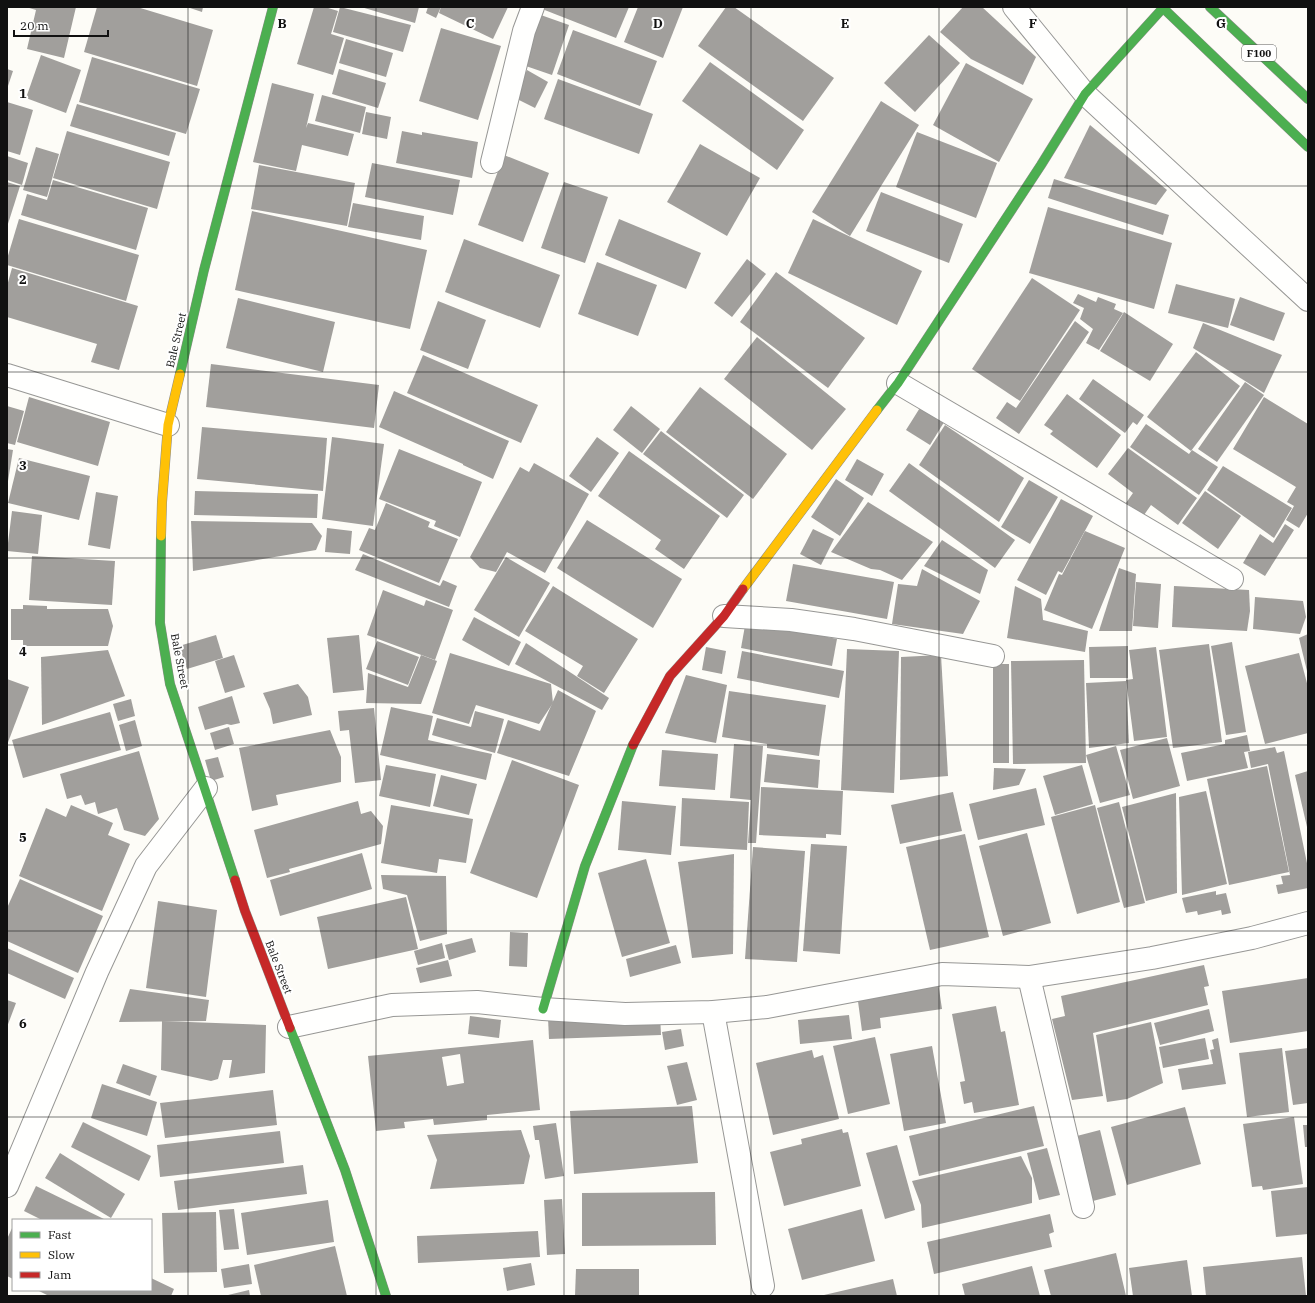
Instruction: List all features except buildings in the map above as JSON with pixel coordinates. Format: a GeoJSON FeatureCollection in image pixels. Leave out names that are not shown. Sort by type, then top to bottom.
{"type":"FeatureCollection","features":[{"type":"Feature","properties":{"kind":"main road","name":"Bale Street"},"geometry":{"type":"LineString","coordinates":[[273,7],[204,270],[168,425],[162,502],[160,623],[170,684],[206,788],[245,911],[345,1170],[386,1296]]}},
{"type":"Feature","properties":{"kind":"main road"},"geometry":{"type":"LineString","coordinates":[[543,1009],[584,866],[635,740],[670,676],[724,616],[827,475],[898,383],[1041,165],[1085,94],[1163,7],[1308,147]]}},
{"type":"Feature","properties":{"kind":"main road","name":"F100"},"geometry":{"type":"LineString","coordinates":[[1210,7],[1308,99]]}},
{"type":"Feature","properties":{"kind":"street"},"geometry":{"type":"LineString","coordinates":[[492,162],[524,31],[533,7]]}},
{"type":"Feature","properties":{"kind":"street"},"geometry":{"type":"LineString","coordinates":[[1014,7],[1085,94],[1308,300]]}},
{"type":"Feature","properties":{"kind":"street"},"geometry":{"type":"LineString","coordinates":[[7,375],[168,425]]}},
{"type":"Feature","properties":{"kind":"street"},"geometry":{"type":"LineString","coordinates":[[898,383],[1232,579]]}},
{"type":"Feature","properties":{"kind":"street"},"geometry":{"type":"LineString","coordinates":[[724,616],[791,620],[854,629],[993,656]]}},
{"type":"Feature","properties":{"kind":"street"},"geometry":{"type":"LineString","coordinates":[[7,1186],[97,972],[146,866],[206,788]]}},
{"type":"Feature","properties":{"kind":"street"},"geometry":{"type":"LineString","coordinates":[[289,1027],[392,1005],[477,1002],[543,1009],[625,1014],[713,1012],[768,1007],[942,974],[1029,977],[1152,958],[1252,938],[1308,923]]}},
{"type":"Feature","properties":{"kind":"street"},"geometry":{"type":"LineString","coordinates":[[1029,977],[1084,1207]]}},
{"type":"Feature","properties":{"kind":"street"},"geometry":{"type":"LineString","coordinates":[[713,1012],[763,1286]]}},
{"type":"Feature","properties":{"kind":"traffic: fast"},"geometry":{"type":"LineString","coordinates":[[180,374],[204,270],[273,7]]}},
{"type":"Feature","properties":{"kind":"traffic: fast"},"geometry":{"type":"LineString","coordinates":[[1162,7],[1308,147]]}},
{"type":"Feature","properties":{"kind":"traffic: fast"},"geometry":{"type":"LineString","coordinates":[[1210,7],[1308,99]]}},
{"type":"Feature","properties":{"kind":"traffic: fast"},"geometry":{"type":"LineString","coordinates":[[877,410],[898,383],[1041,165],[1085,94],[1163,8]]}},
{"type":"Feature","properties":{"kind":"traffic: fast"},"geometry":{"type":"LineString","coordinates":[[161,536],[160,623],[170,684],[235,880]]}},
{"type":"Feature","properties":{"kind":"traffic: fast"},"geometry":{"type":"LineString","coordinates":[[543,1009],[585,866],[633,745]]}},
{"type":"Feature","properties":{"kind":"traffic: fast"},"geometry":{"type":"LineString","coordinates":[[290,1028],[345,1170],[386,1296]]}},
{"type":"Feature","properties":{"kind":"traffic: slow"},"geometry":{"type":"LineString","coordinates":[[161,536],[168,425],[180,374]]}},
{"type":"Feature","properties":{"kind":"traffic: slow"},"geometry":{"type":"LineString","coordinates":[[743,589],[877,410]]}},
{"type":"Feature","properties":{"kind":"traffic: jam"},"geometry":{"type":"LineString","coordinates":[[633,745],[670,676],[724,616],[743,589]]}},
{"type":"Feature","properties":{"kind":"traffic: jam"},"geometry":{"type":"LineString","coordinates":[[235,880],[245,911],[290,1028]]}}]}
